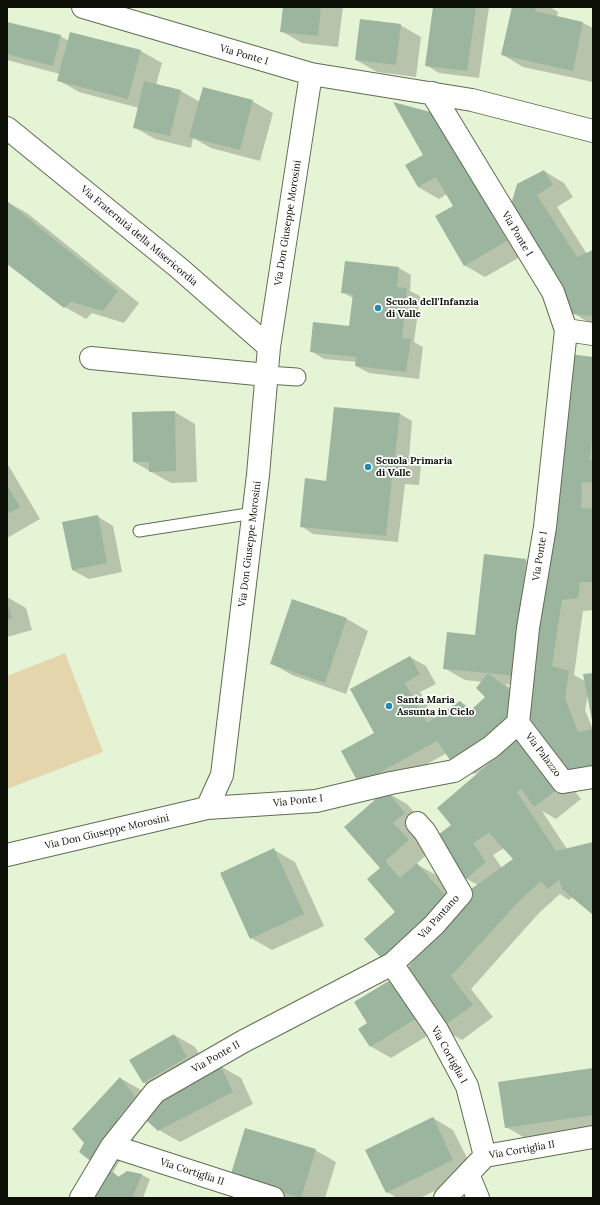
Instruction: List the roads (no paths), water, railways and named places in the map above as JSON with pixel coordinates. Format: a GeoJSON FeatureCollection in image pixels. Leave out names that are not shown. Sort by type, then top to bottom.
{"type":"FeatureCollection","features":[{"type":"Feature","properties":{"kind":"street","name":"Via Ponte I"},"geometry":{"type":"LineString","coordinates":[[83,7],[311,74],[472,100],[593,131]]}},
{"type":"Feature","properties":{"kind":"street","name":"Via Don Giuseppe Morosini"},"geometry":{"type":"LineString","coordinates":[[7,855],[207,808],[222,775],[254,513],[269,347],[311,74]]}},
{"type":"Feature","properties":{"kind":"street","name":"Via Ponte I"},"geometry":{"type":"LineString","coordinates":[[207,808],[316,801],[391,783],[454,771],[491,747],[518,723],[528,628],[542,530],[562,330],[553,292],[432,93]]}},
{"type":"Feature","properties":{"kind":"street","name":"Via Fraternità della Misericordia"},"geometry":{"type":"LineString","coordinates":[[7,128],[179,268],[269,347]]}},
{"type":"Feature","properties":{"kind":"street"},"geometry":{"type":"LineString","coordinates":[[562,330],[593,334]]}},
{"type":"Feature","properties":{"kind":"street"},"geometry":{"type":"LineString","coordinates":[[92,358],[297,377]]}},
{"type":"Feature","properties":{"kind":"street","name":"Via Palazzo"},"geometry":{"type":"LineString","coordinates":[[518,723],[563,782],[593,777]]}},
{"type":"Feature","properties":{"kind":"street","name":"Via Pantano"},"geometry":{"type":"LineString","coordinates":[[392,964],[434,925],[461,894],[425,832],[417,823]]}},
{"type":"Feature","properties":{"kind":"street","name":"Via Ponte II"},"geometry":{"type":"LineString","coordinates":[[81,1198],[112,1146],[155,1092],[244,1041],[392,964]]}},
{"type":"Feature","properties":{"kind":"street","name":"Via Cortiglia I"},"geometry":{"type":"LineString","coordinates":[[392,964],[437,1030],[467,1086],[485,1156]]}},
{"type":"Feature","properties":{"kind":"street","name":"Via Cortiglia II"},"geometry":{"type":"LineString","coordinates":[[445,1198],[485,1156],[593,1137]]}},
{"type":"Feature","properties":{"kind":"street","name":"Via Cortiglia II"},"geometry":{"type":"LineString","coordinates":[[112,1146],[272,1198]]}},
{"type":"Feature","properties":{"kind":"street"},"geometry":{"type":"LineString","coordinates":[[468,1174],[478,1198]]}},
{"type":"Feature","properties":{"kind":"lane"},"geometry":{"type":"LineString","coordinates":[[139,531],[254,513]]}},
{"type":"Feature","properties":{"kind":"place","name":"Scuola dell'Infanzia di Valle"},"geometry":{"type":"Point","coordinates":[378,308]}},
{"type":"Feature","properties":{"kind":"place","name":"Scuola Primaria di Valle"},"geometry":{"type":"Point","coordinates":[368,467]}},
{"type":"Feature","properties":{"kind":"place","name":"Santa Maria Assunta in Cielo"},"geometry":{"type":"Point","coordinates":[389,706]}}]}
